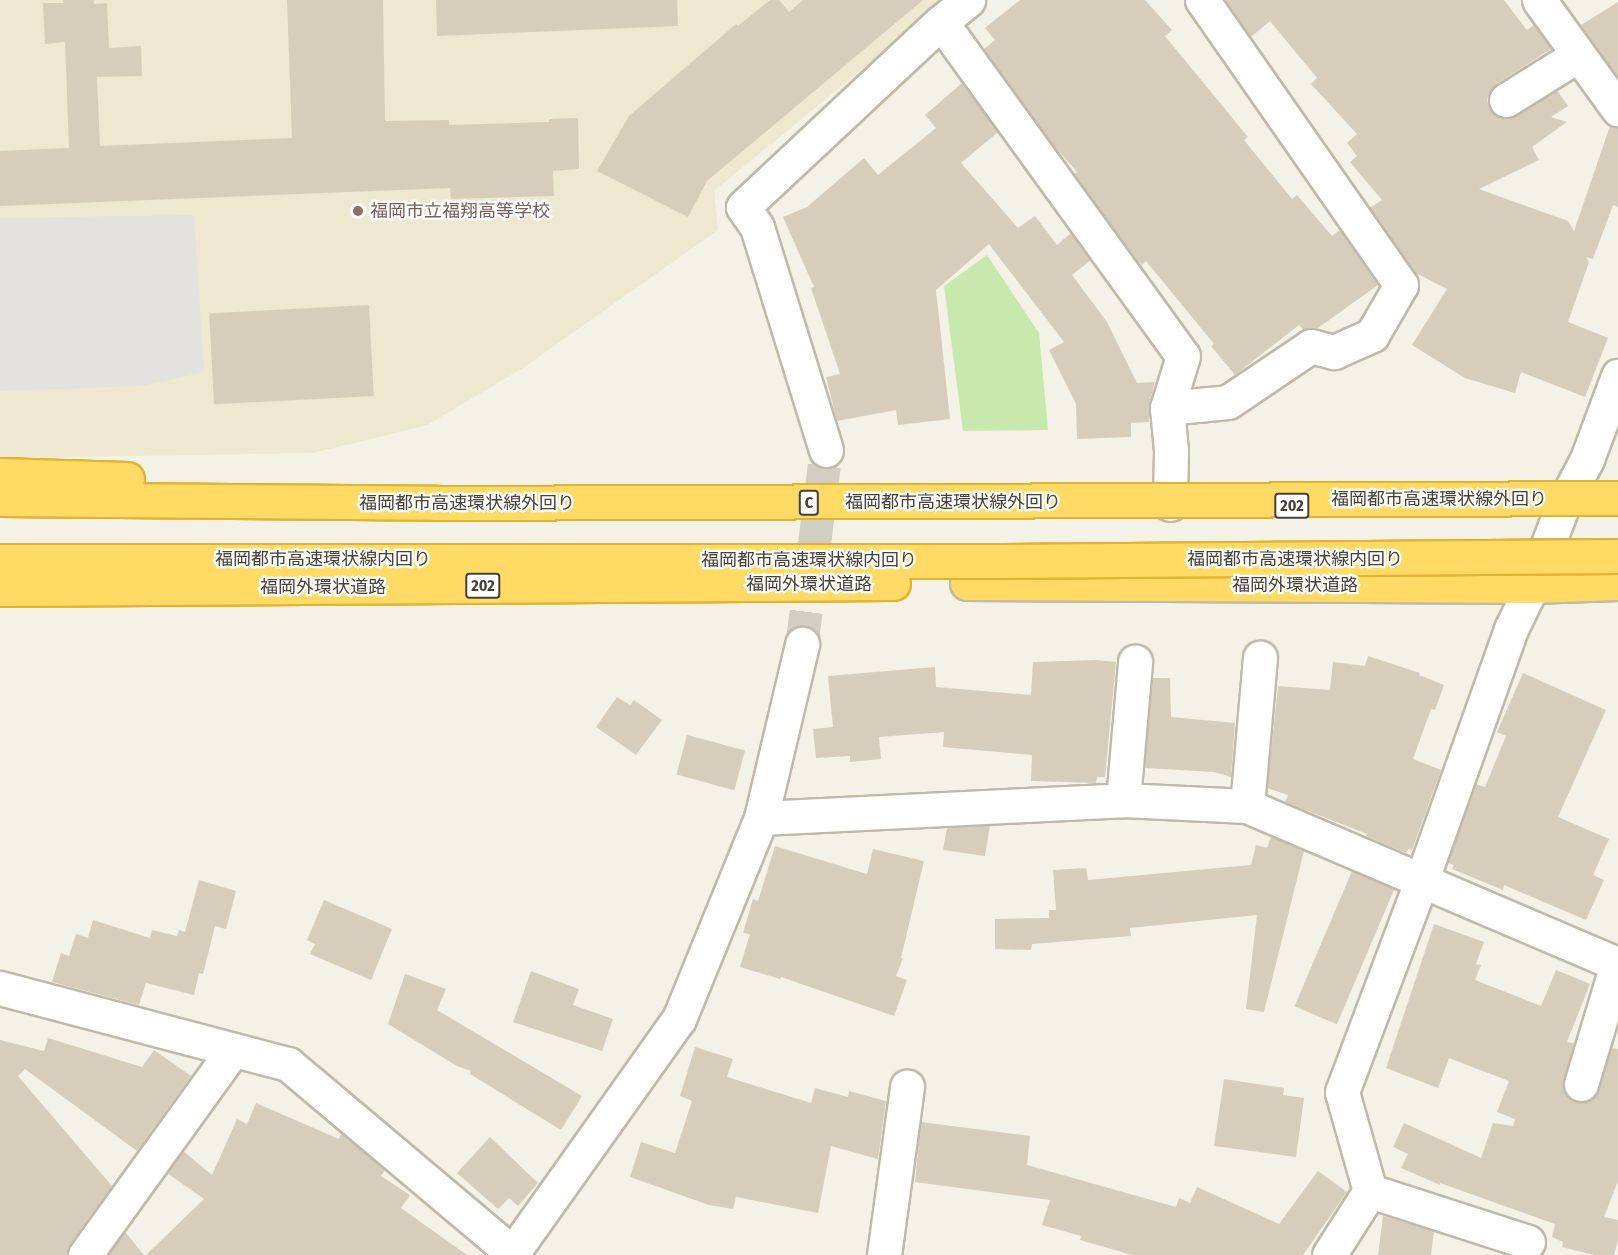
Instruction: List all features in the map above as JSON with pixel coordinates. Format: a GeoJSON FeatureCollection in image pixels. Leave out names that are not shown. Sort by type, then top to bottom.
{"type":"FeatureCollection","features":[{"type":"Feature","properties":{"kind":"highway"},"geometry":{"type":"LineString","coordinates":[[0,475],[247,485],[437,503]]}},
{"type":"Feature","properties":{"kind":"highway","name":"福岡都市高速環状線外回り"},"geometry":{"type":"LineString","coordinates":[[0,500],[437,503],[1618,498]]}},
{"type":"Feature","properties":{"kind":"highway","name":"202"},"geometry":{"type":"LineString","coordinates":[[0,500],[1170,504],[1512,508],[1563,505],[1618,506]]}},
{"type":"Feature","properties":{"kind":"highway","name":"福岡都市高速環状線内回り"},"geometry":{"type":"LineString","coordinates":[[0,561],[1007,561],[1618,556]]}},
{"type":"Feature","properties":{"kind":"highway","name":"福岡外環状道路"},"geometry":{"type":"LineString","coordinates":[[0,589],[967,583],[1532,586],[1618,582]]}},
{"type":"Feature","properties":{"kind":"street"},"geometry":{"type":"LineString","coordinates":[[826,450],[757,227],[743,207],[941,22],[968,0]]}},
{"type":"Feature","properties":{"kind":"street"},"geometry":{"type":"LineString","coordinates":[[1167,408],[1228,402],[1311,346],[1334,352],[1372,335],[1401,285],[1202,0]]}},
{"type":"Feature","properties":{"kind":"street"},"geometry":{"type":"LineString","coordinates":[[1554,5],[1578,55],[1618,109]]}},
{"type":"Feature","properties":{"kind":"street"},"geometry":{"type":"LineString","coordinates":[[941,22],[1183,356],[1167,408],[1171,450],[1170,504]]}},
{"type":"Feature","properties":{"kind":"street"},"geometry":{"type":"LineString","coordinates":[[1506,100],[1578,55]]}},
{"type":"Feature","properties":{"kind":"street"},"geometry":{"type":"LineString","coordinates":[[1329,1255],[1370,1191],[1342,1092],[1421,882],[1511,629],[1532,586],[1563,505],[1587,459],[1618,375]]}},
{"type":"Feature","properties":{"kind":"street"},"geometry":{"type":"LineString","coordinates":[[0,988],[288,1064],[513,1254],[679,1019],[761,818],[801,644]]}},
{"type":"Feature","properties":{"kind":"street"},"geometry":{"type":"LineString","coordinates":[[1247,806],[1260,658]]}},
{"type":"Feature","properties":{"kind":"street"},"geometry":{"type":"LineString","coordinates":[[1123,800],[1135,662]]}},
{"type":"Feature","properties":{"kind":"street"},"geometry":{"type":"LineString","coordinates":[[761,818],[1123,800],[1247,806],[1617,964],[1581,1084]]}},
{"type":"Feature","properties":{"kind":"street"},"geometry":{"type":"LineString","coordinates":[[85,1255],[233,1050]]}},
{"type":"Feature","properties":{"kind":"street"},"geometry":{"type":"LineString","coordinates":[[884,1255],[907,1087]]}},
{"type":"Feature","properties":{"kind":"street"},"geometry":{"type":"LineString","coordinates":[[1370,1191],[1528,1242]]}},
{"type":"Feature","properties":{"kind":"shaded area","name":"福岡市立福翔高等学校"},"geometry":{"type":"Polygon","coordinates":[[[0,0],[946,0],[714,191],[718,230],[523,368],[427,425],[313,453],[0,458],[0,0]]]}},
{"type":"Feature","properties":{"kind":"shaded area"},"geometry":{"type":"Polygon","coordinates":[[[194,215],[204,372],[142,386],[0,391],[0,218],[194,215]]]}},
{"type":"Feature","properties":{"kind":"green space"},"geometry":{"type":"Polygon","coordinates":[[[987,255],[1039,333],[1048,430],[963,431],[944,286],[987,255]]]}},
{"type":"Feature","properties":{"kind":"building"},"geometry":{"type":"Polygon","coordinates":[[[63,0],[94,0],[94,4],[107,3],[109,48],[141,46],[142,76],[97,77],[100,146],[292,138],[287,0],[383,0],[385,121],[449,120],[449,125],[549,122],[549,119],[578,118],[579,169],[553,171],[554,196],[451,199],[450,188],[0,206],[0,151],[69,148],[65,42],[45,44],[43,3],[63,3],[63,0]]]}},
{"type":"Feature","properties":{"kind":"building"},"geometry":{"type":"Polygon","coordinates":[[[436,0],[677,0],[678,26],[437,36],[436,0]]]}},
{"type":"Feature","properties":{"kind":"building"},"geometry":{"type":"Polygon","coordinates":[[[770,0],[779,0],[789,12],[803,0],[923,0],[707,181],[688,217],[597,171],[629,116],[736,24],[738,26],[770,0]]]}},
{"type":"Feature","properties":{"kind":"building"},"geometry":{"type":"Polygon","coordinates":[[[1020,0],[1145,0],[1172,30],[1165,36],[1248,137],[1244,140],[1292,199],[1297,195],[1332,236],[1340,230],[1378,285],[1318,328],[1303,329],[1299,325],[1235,375],[1211,346],[1214,344],[1146,261],[1142,265],[1135,258],[1074,174],[1077,172],[1050,141],[984,49],[995,40],[985,28],[1020,0]]]}},
{"type":"Feature","properties":{"kind":"building"},"geometry":{"type":"Polygon","coordinates":[[[1225,0],[1504,0],[1527,30],[1534,25],[1551,49],[1496,84],[1487,100],[1490,109],[1497,116],[1507,119],[1557,90],[1568,106],[1551,117],[1567,122],[1532,147],[1539,160],[1479,189],[1568,221],[1574,231],[1610,126],[1618,127],[1618,207],[1613,205],[1593,259],[1586,257],[1589,262],[1568,322],[1608,338],[1585,397],[1521,372],[1515,393],[1465,378],[1412,345],[1447,289],[1416,273],[1370,208],[1382,200],[1350,162],[1357,156],[1347,143],[1357,134],[1311,84],[1317,78],[1270,21],[1251,37],[1225,0]]]}},
{"type":"Feature","properties":{"kind":"building"},"geometry":{"type":"Polygon","coordinates":[[[1618,2],[1618,77],[1581,25],[1618,2]]]}},
{"type":"Feature","properties":{"kind":"building"},"geometry":{"type":"Polygon","coordinates":[[[962,83],[998,132],[961,163],[1018,228],[1035,216],[1057,245],[1071,233],[1091,260],[1072,275],[1107,322],[1137,383],[1155,382],[1149,403],[1149,422],[1131,423],[1131,437],[1077,439],[1076,404],[1049,350],[1064,342],[989,244],[936,290],[950,419],[898,425],[896,410],[837,421],[826,377],[840,374],[811,288],[814,287],[783,217],[807,207],[864,158],[878,175],[936,128],[925,115],[962,83]]]}},
{"type":"Feature","properties":{"kind":"building"},"geometry":{"type":"Polygon","coordinates":[[[369,305],[374,396],[214,404],[209,313],[369,305]]]}},
{"type":"Feature","properties":{"kind":"building"},"geometry":{"type":"Polygon","coordinates":[[[1368,656],[1420,673],[1419,675],[1444,685],[1435,710],[1431,709],[1413,759],[1441,770],[1412,850],[1408,849],[1406,853],[1366,836],[1367,834],[1285,802],[1288,795],[1267,788],[1278,686],[1330,690],[1333,662],[1365,666],[1368,656]]]}},
{"type":"Feature","properties":{"kind":"building"},"geometry":{"type":"Polygon","coordinates":[[[1096,660],[1116,662],[1105,777],[1097,777],[1096,783],[1031,781],[1032,755],[943,747],[944,732],[879,737],[881,759],[850,762],[850,756],[816,758],[813,729],[833,727],[828,676],[935,667],[936,687],[1031,695],[1033,662],[1096,660]]]}},
{"type":"Feature","properties":{"kind":"building"},"geometry":{"type":"Polygon","coordinates":[[[1523,673],[1606,710],[1558,817],[1609,839],[1593,875],[1604,880],[1586,920],[1504,885],[1503,890],[1452,869],[1454,865],[1448,863],[1476,784],[1485,787],[1506,736],[1497,732],[1523,673]]]}},
{"type":"Feature","properties":{"kind":"building"},"geometry":{"type":"Polygon","coordinates":[[[1152,678],[1170,678],[1171,717],[1235,723],[1231,777],[1214,772],[1145,768],[1152,678]]]}},
{"type":"Feature","properties":{"kind":"building"},"geometry":{"type":"Polygon","coordinates":[[[617,697],[630,705],[634,700],[662,720],[636,755],[596,727],[617,697]]]}},
{"type":"Feature","properties":{"kind":"building"},"geometry":{"type":"Polygon","coordinates":[[[687,735],[745,751],[734,790],[676,775],[687,735]]]}},
{"type":"Feature","properties":{"kind":"building"},"geometry":{"type":"Polygon","coordinates":[[[990,825],[985,856],[943,850],[947,828],[990,825]]]}},
{"type":"Feature","properties":{"kind":"building"},"geometry":{"type":"Polygon","coordinates":[[[1271,837],[1304,851],[1264,1012],[1246,1009],[1257,915],[1130,928],[1131,936],[1032,944],[1031,950],[995,949],[995,919],[1049,918],[1049,910],[1056,910],[1053,870],[1086,868],[1088,880],[1251,865],[1256,845],[1267,848],[1271,837]]]}},
{"type":"Feature","properties":{"kind":"building"},"geometry":{"type":"Polygon","coordinates":[[[775,846],[867,874],[873,849],[924,861],[901,958],[903,958],[896,976],[907,980],[894,1016],[781,977],[780,979],[740,967],[750,934],[743,933],[753,899],[758,901],[775,846]]]}},
{"type":"Feature","properties":{"kind":"building"},"geometry":{"type":"Polygon","coordinates":[[[1352,871],[1394,889],[1337,1024],[1295,1006],[1352,871]]]}},
{"type":"Feature","properties":{"kind":"building"},"geometry":{"type":"Polygon","coordinates":[[[199,880],[236,891],[226,929],[215,926],[203,974],[199,973],[194,995],[146,983],[139,1005],[52,982],[61,953],[69,956],[76,934],[88,938],[93,920],[150,938],[152,930],[177,936],[179,930],[185,932],[199,880]]]}},
{"type":"Feature","properties":{"kind":"building"},"geometry":{"type":"Polygon","coordinates":[[[324,900],[392,929],[371,980],[310,954],[315,944],[307,940],[324,900]]]}},
{"type":"Feature","properties":{"kind":"building"},"geometry":{"type":"Polygon","coordinates":[[[1434,924],[1484,942],[1476,964],[1481,965],[1475,980],[1541,1006],[1556,970],[1590,984],[1567,1042],[1574,1043],[1563,1088],[1567,1096],[1575,1102],[1585,1102],[1593,1098],[1599,1089],[1611,1048],[1618,1049],[1618,1181],[1604,1217],[1618,1220],[1618,1240],[1614,1255],[1594,1255],[1562,1247],[1563,1242],[1552,1237],[1555,1224],[1440,1183],[1440,1185],[1401,1168],[1408,1154],[1393,1147],[1404,1123],[1481,1158],[1493,1123],[1513,1126],[1515,1119],[1497,1112],[1509,1081],[1449,1058],[1438,1088],[1386,1068],[1434,924]]]}},
{"type":"Feature","properties":{"kind":"building"},"geometry":{"type":"Polygon","coordinates":[[[531,971],[579,989],[573,1005],[613,1019],[602,1051],[513,1022],[531,971]]]}},
{"type":"Feature","properties":{"kind":"building"},"geometry":{"type":"Polygon","coordinates":[[[405,974],[446,989],[437,1010],[582,1096],[561,1130],[470,1074],[471,1071],[457,1066],[388,1024],[405,974]]]}},
{"type":"Feature","properties":{"kind":"building"},"geometry":{"type":"Polygon","coordinates":[[[48,1038],[142,1067],[154,1050],[191,1076],[137,1151],[25,1069],[18,1076],[112,1186],[70,1244],[67,1255],[0,1255],[0,1040],[44,1051],[48,1038]]]}},
{"type":"Feature","properties":{"kind":"building"},"geometry":{"type":"Polygon","coordinates":[[[695,1047],[733,1059],[727,1077],[811,1103],[815,1088],[848,1097],[849,1091],[886,1101],[878,1159],[831,1146],[818,1213],[736,1197],[733,1209],[709,1205],[630,1177],[641,1142],[675,1153],[692,1101],[680,1096],[695,1047]]]}},
{"type":"Feature","properties":{"kind":"building"},"geometry":{"type":"Polygon","coordinates":[[[1224,1079],[1284,1088],[1283,1095],[1304,1098],[1296,1157],[1214,1146],[1224,1079]]]}},
{"type":"Feature","properties":{"kind":"building"},"geometry":{"type":"Polygon","coordinates":[[[256,1103],[339,1139],[341,1134],[344,1136],[385,1170],[381,1176],[410,1195],[401,1208],[467,1255],[146,1255],[204,1199],[167,1173],[183,1151],[212,1175],[237,1119],[247,1124],[256,1103]]]}},
{"type":"Feature","properties":{"kind":"building"},"geometry":{"type":"Polygon","coordinates":[[[921,1122],[1030,1136],[1027,1165],[1176,1207],[1179,1198],[1190,1203],[1197,1187],[1279,1224],[1318,1171],[1347,1192],[1303,1255],[1132,1255],[1080,1240],[1081,1236],[1042,1225],[1050,1200],[915,1182],[921,1122]]]}},
{"type":"Feature","properties":{"kind":"building"},"geometry":{"type":"Polygon","coordinates":[[[490,1137],[538,1183],[518,1206],[509,1198],[498,1209],[457,1173],[490,1137]]]}},
{"type":"Feature","properties":{"kind":"building"},"geometry":{"type":"Polygon","coordinates":[[[1383,1216],[1434,1231],[1431,1255],[1378,1255],[1383,1216]]]}},
{"type":"Feature","properties":{"kind":"building"},"geometry":{"type":"Polygon","coordinates":[[[125,1232],[144,1255],[108,1255],[125,1232]]]}},
{"type":"Feature","properties":{"kind":"tunnel"},"geometry":{"type":"LineString","coordinates":[[802,644],[826,450]]}},
{"type":"Feature","properties":{"kind":"place","name":"福岡市立福翔高等学校"},"geometry":{"type":"Point","coordinates":[358,211]}}]}
